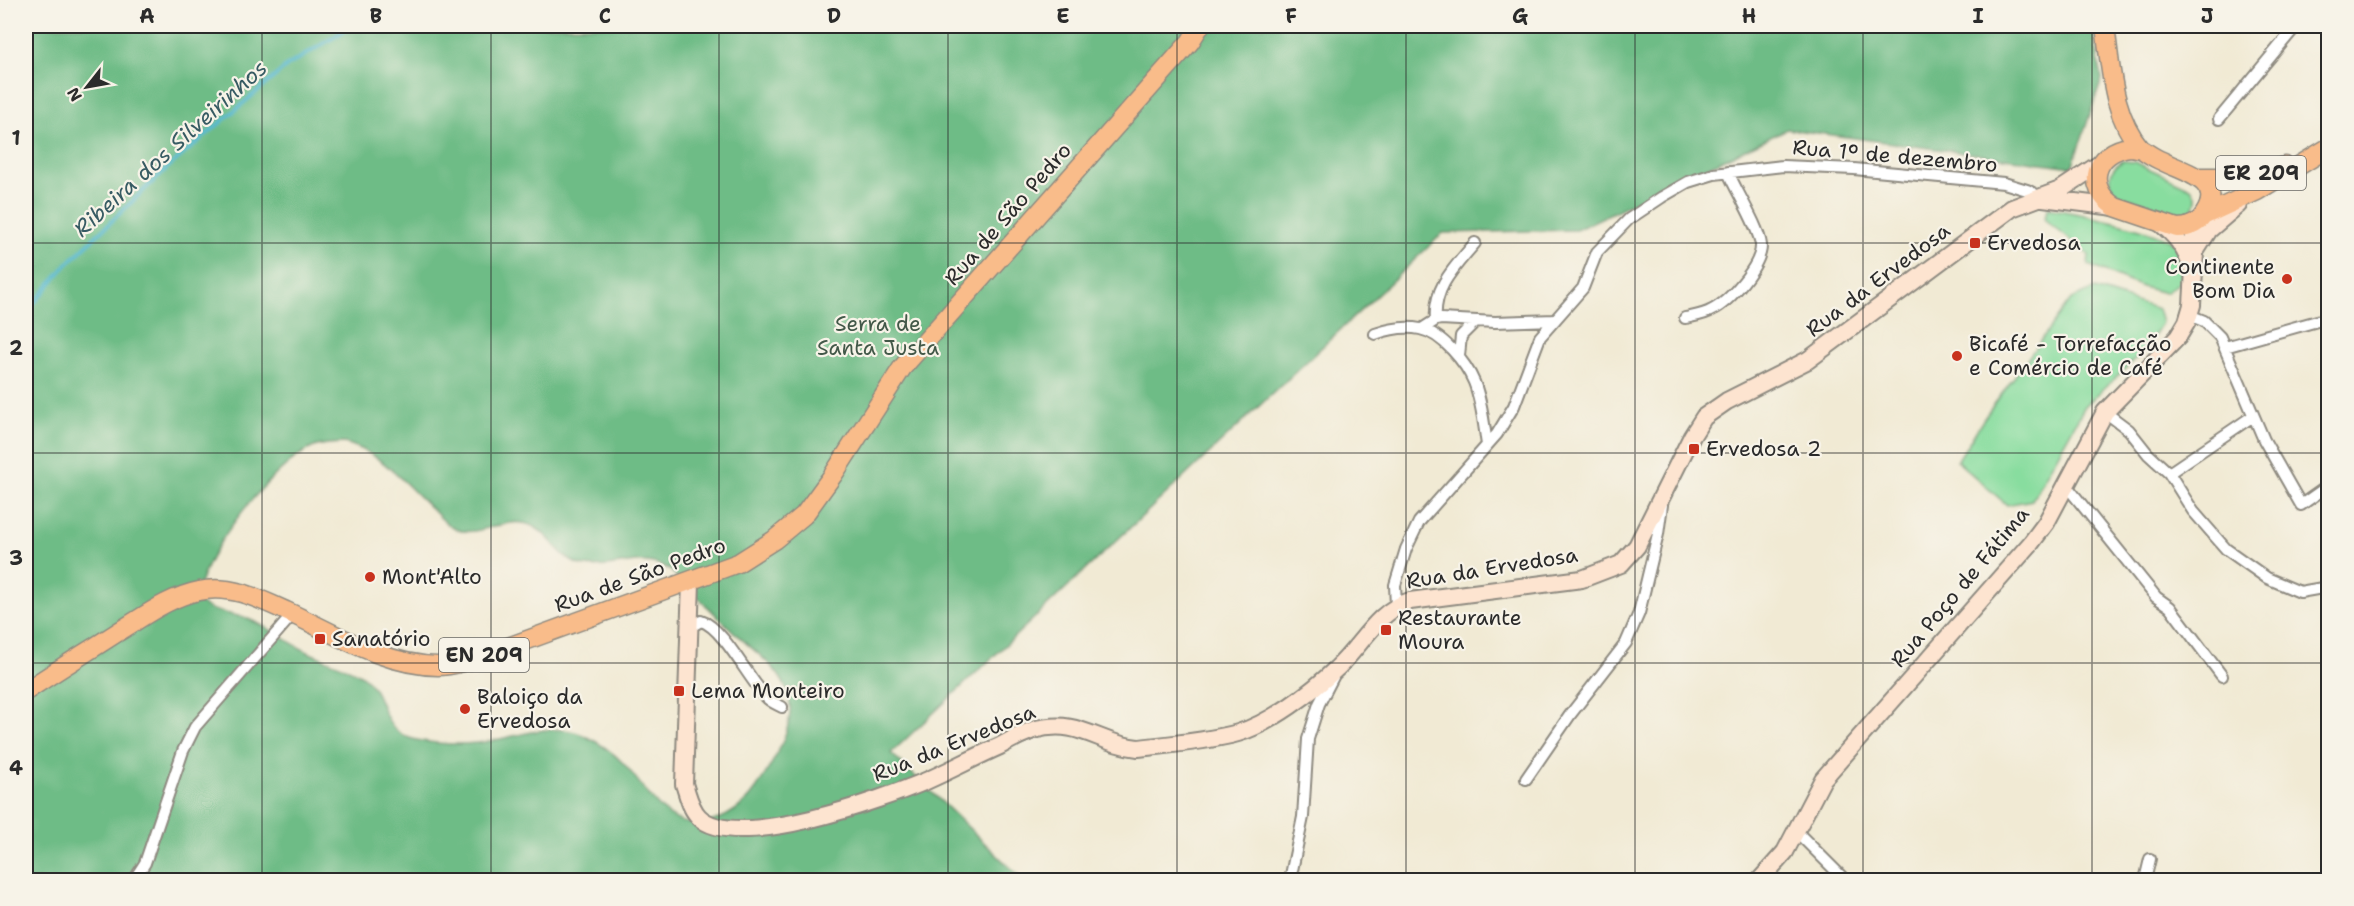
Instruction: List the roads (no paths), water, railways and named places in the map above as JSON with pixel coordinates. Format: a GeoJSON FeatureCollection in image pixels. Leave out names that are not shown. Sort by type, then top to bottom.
{"type":"FeatureCollection","features":[{"type":"Feature","properties":{"kind":"main road","name":"Rua de São Pedro"},"geometry":{"type":"LineString","coordinates":[[293,614],[390,658],[441,666],[478,657],[738,564],[774,540],[804,515],[833,475],[902,368],[1190,42],[1200,26]]}},
{"type":"Feature","properties":{"kind":"main road","name":"ER 209"},"geometry":{"type":"LineString","coordinates":[[2105,26],[2120,116],[2130,136],[2141,149],[2162,161],[2199,177],[2247,177],[2324,150]]}},
{"type":"Feature","properties":{"kind":"main road","name":"ER 209"},"geometry":{"type":"LineString","coordinates":[[2116,96],[2106,157],[2097,174],[2099,189],[2115,207],[2177,228],[2199,220],[2257,191],[2324,150]]}},
{"type":"Feature","properties":{"kind":"main road"},"geometry":{"type":"LineString","coordinates":[[2106,157],[2130,147],[2141,149]]}},
{"type":"Feature","properties":{"kind":"main road","name":"ER 209"},"geometry":{"type":"LineString","coordinates":[[2199,177],[2210,194],[2210,201],[2199,220]]}},
{"type":"Feature","properties":{"kind":"main road","name":"EN 209"},"geometry":{"type":"LineString","coordinates":[[26,691],[147,614],[174,599],[199,591],[225,589],[252,596],[293,614]]}},
{"type":"Feature","properties":{"kind":"street"},"geometry":{"type":"LineString","coordinates":[[2218,119],[2296,26]]}},
{"type":"Feature","properties":{"kind":"street","name":"Rua da Ervedosa"},"geometry":{"type":"LineString","coordinates":[[683,585],[689,628],[684,784],[691,805],[699,817],[715,826],[737,830],[768,828],[858,805],[927,780],[1031,731],[1056,726],[1078,729],[1122,746],[1138,748],[1238,733],[1288,706],[1338,668],[1396,606],[1410,601],[1582,579],[1621,564],[1637,546],[1692,436],[1704,417],[1727,401],[1808,360],[2013,208],[2043,198],[2083,176],[2106,157]]}},
{"type":"Feature","properties":{"kind":"street","name":"Rua 1º de dezembro"},"geometry":{"type":"LineString","coordinates":[[1396,606],[1395,585],[1406,549],[1419,522],[1497,434],[1514,406],[1540,337],[1583,288],[1597,252],[1629,219],[1662,197],[1688,182],[1728,172],[1783,166],[1854,168],[2004,183],[2043,198]]}},
{"type":"Feature","properties":{"kind":"street"},"geometry":{"type":"LineString","coordinates":[[1685,318],[1712,310],[1726,300],[1754,267],[1760,253],[1761,243],[1754,225],[1728,172]]}},
{"type":"Feature","properties":{"kind":"street","name":"Rua Poço de Fátima"},"geometry":{"type":"LineString","coordinates":[[2195,252],[2209,230],[2222,216],[2257,191]]}},
{"type":"Feature","properties":{"kind":"street","name":"Rua da Ervedosa"},"geometry":{"type":"LineString","coordinates":[[2043,198],[2115,207]]}},
{"type":"Feature","properties":{"kind":"street","name":"Rua Poço de Fátima"},"geometry":{"type":"LineString","coordinates":[[1760,880],[1785,852],[1823,779],[2031,543],[2046,523],[2105,412],[2178,337],[2189,315],[2199,220]]}},
{"type":"Feature","properties":{"kind":"street","name":"Rua Poço de Fátima"},"geometry":{"type":"LineString","coordinates":[[2158,221],[2185,248],[2193,273]]}},
{"type":"Feature","properties":{"kind":"street"},"geometry":{"type":"LineString","coordinates":[[1436,320],[1434,307],[1438,290],[1475,243]]}},
{"type":"Feature","properties":{"kind":"street"},"geometry":{"type":"LineString","coordinates":[[2189,315],[2204,321],[2220,337],[2253,417],[2301,506],[2328,486]]}},
{"type":"Feature","properties":{"kind":"street"},"geometry":{"type":"LineString","coordinates":[[2225,347],[2328,318]]}},
{"type":"Feature","properties":{"kind":"street"},"geometry":{"type":"LineString","coordinates":[[1422,329],[1436,320],[1555,320]]}},
{"type":"Feature","properties":{"kind":"street"},"geometry":{"type":"LineString","coordinates":[[1459,356],[1461,336],[1476,321]]}},
{"type":"Feature","properties":{"kind":"street"},"geometry":{"type":"LineString","coordinates":[[1375,334],[1390,329],[1422,329],[1444,342],[1459,356],[1474,383],[1484,418],[1487,445]]}},
{"type":"Feature","properties":{"kind":"street"},"geometry":{"type":"LineString","coordinates":[[2105,412],[2128,430],[2148,454],[2169,473],[2193,511],[2226,549],[2267,578],[2300,592],[2328,587]]}},
{"type":"Feature","properties":{"kind":"street"},"geometry":{"type":"LineString","coordinates":[[2169,473],[2253,417]]}},
{"type":"Feature","properties":{"kind":"street"},"geometry":{"type":"LineString","coordinates":[[2066,485],[2156,597],[2170,607],[2222,676]]}},
{"type":"Feature","properties":{"kind":"street"},"geometry":{"type":"LineString","coordinates":[[1526,779],[1570,715],[1626,643],[1639,613],[1658,534],[1664,493]]}},
{"type":"Feature","properties":{"kind":"street"},"geometry":{"type":"LineString","coordinates":[[134,880],[145,863],[183,751],[195,727],[293,614]]}},
{"type":"Feature","properties":{"kind":"street"},"geometry":{"type":"LineString","coordinates":[[689,628],[701,621],[706,623],[723,638],[767,700],[782,707]]}},
{"type":"Feature","properties":{"kind":"street"},"geometry":{"type":"LineString","coordinates":[[1290,880],[1303,817],[1308,739],[1319,704],[1338,668]]}},
{"type":"Feature","properties":{"kind":"street"},"geometry":{"type":"LineString","coordinates":[[1796,831],[1845,880]]}},
{"type":"Feature","properties":{"kind":"street"},"geometry":{"type":"LineString","coordinates":[[2145,880],[2150,859]]}},
{"type":"Feature","properties":{"kind":"waterway","name":"Ribeira dos Silveirinhos"},"geometry":{"type":"LineString","coordinates":[[26,313],[66,265],[166,169],[287,66],[352,26]]}},
{"type":"Feature","properties":{"kind":"place","name":"Ervedosa"},"geometry":{"type":"Point","coordinates":[1975,243]}},
{"type":"Feature","properties":{"kind":"place","name":"Continente Bom Dia"},"geometry":{"type":"Point","coordinates":[2287,279]}},
{"type":"Feature","properties":{"kind":"place","name":"Bicafé - Torrefacção e Comércio de Café"},"geometry":{"type":"Point","coordinates":[1957,356]}},
{"type":"Feature","properties":{"kind":"place","name":"Ervedosa 2"},"geometry":{"type":"Point","coordinates":[1694,449]}},
{"type":"Feature","properties":{"kind":"place","name":"Mont'Alto"},"geometry":{"type":"Point","coordinates":[370,577]}},
{"type":"Feature","properties":{"kind":"place","name":"Restaurante Moura"},"geometry":{"type":"Point","coordinates":[1386,630]}},
{"type":"Feature","properties":{"kind":"place","name":"Sanatório"},"geometry":{"type":"Point","coordinates":[320,639]}},
{"type":"Feature","properties":{"kind":"place","name":"Lema Monteiro"},"geometry":{"type":"Point","coordinates":[679,691]}},
{"type":"Feature","properties":{"kind":"place","name":"Baloiço da Ervedosa"},"geometry":{"type":"Point","coordinates":[465,709]}},
{"type":"Feature","properties":{"kind":"park label","name":"Serra de Santa Justa"},"geometry":{"type":"Point","coordinates":[878,336]}}]}
